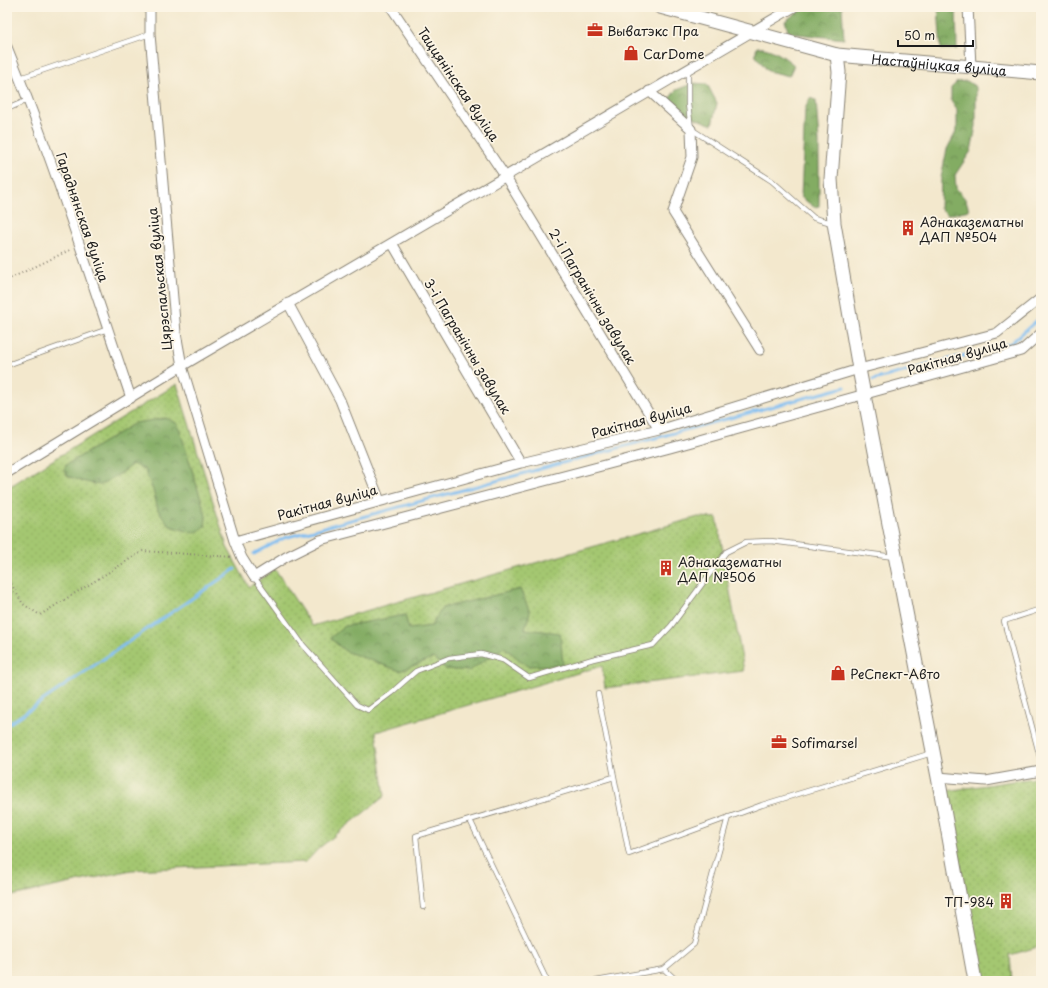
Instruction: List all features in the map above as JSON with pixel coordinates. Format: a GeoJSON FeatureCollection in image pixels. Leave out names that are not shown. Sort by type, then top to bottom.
{"type":"FeatureCollection","features":[{"type":"Feature","properties":{"kind":"street","name":"Цярэспальская вуліца"},"geometry":{"type":"LineString","coordinates":[[150,7],[150,34],[176,333],[182,366],[235,541],[242,558],[254,576]]}},
{"type":"Feature","properties":{"kind":"street","name":"Таццянінская вуліца"},"geometry":{"type":"LineString","coordinates":[[391,7],[505,176]]}},
{"type":"Feature","properties":{"kind":"street"},"geometry":{"type":"LineString","coordinates":[[660,7],[751,33]]}},
{"type":"Feature","properties":{"kind":"street"},"geometry":{"type":"LineString","coordinates":[[7,473],[182,366],[794,7]]}},
{"type":"Feature","properties":{"kind":"street"},"geometry":{"type":"LineString","coordinates":[[968,7],[971,66]]}},
{"type":"Feature","properties":{"kind":"street","name":"Настаўніцкая вуліца"},"geometry":{"type":"LineString","coordinates":[[751,33],[837,56],[1041,73]]}},
{"type":"Feature","properties":{"kind":"street","name":"Гараднянская вуліца"},"geometry":{"type":"LineString","coordinates":[[7,47],[20,78],[81,245],[131,398]]}},
{"type":"Feature","properties":{"kind":"street"},"geometry":{"type":"LineString","coordinates":[[837,56],[839,72],[831,179],[834,224],[859,369],[934,753],[975,981]]}},
{"type":"Feature","properties":{"kind":"street"},"geometry":{"type":"LineString","coordinates":[[649,91],[691,129],[692,156],[673,212],[760,350]]}},
{"type":"Feature","properties":{"kind":"street","name":"2-і Пагранічны завулак"},"geometry":{"type":"LineString","coordinates":[[505,176],[659,430]]}},
{"type":"Feature","properties":{"kind":"street","name":"3-і Пагранічны завулак"},"geometry":{"type":"LineString","coordinates":[[392,243],[522,463]]}},
{"type":"Feature","properties":{"kind":"street","name":"Ракітная вуліца"},"geometry":{"type":"LineString","coordinates":[[235,541],[522,463],[659,430],[859,369],[997,333],[1041,298]]}},
{"type":"Feature","properties":{"kind":"street"},"geometry":{"type":"LineString","coordinates":[[288,304],[340,400],[380,501]]}},
{"type":"Feature","properties":{"kind":"street","name":"Ракітная вуліца"},"geometry":{"type":"LineString","coordinates":[[254,576],[286,557],[320,540],[482,498],[1021,351],[1041,333]]}},
{"type":"Feature","properties":{"kind":"street"},"geometry":{"type":"LineString","coordinates":[[938,777],[986,781],[1041,771]]}},
{"type":"Feature","properties":{"kind":"lane"},"geometry":{"type":"LineString","coordinates":[[20,78],[150,34]]}},
{"type":"Feature","properties":{"kind":"lane"},"geometry":{"type":"LineString","coordinates":[[688,68],[688,104],[691,129],[772,181],[814,218],[834,224]]}},
{"type":"Feature","properties":{"kind":"lane"},"geometry":{"type":"LineString","coordinates":[[7,109],[28,100]]}},
{"type":"Feature","properties":{"kind":"lane"},"geometry":{"type":"LineString","coordinates":[[7,365],[108,329]]}},
{"type":"Feature","properties":{"kind":"lane"},"geometry":{"type":"LineString","coordinates":[[254,576],[303,645],[356,705],[368,710],[391,693],[416,671],[449,658],[481,654],[503,660],[530,678],[593,659],[653,645],[671,626],[726,552],[746,542],[770,540],[895,557]]}},
{"type":"Feature","properties":{"kind":"lane"},"geometry":{"type":"LineString","coordinates":[[1041,609],[1004,620],[1041,761]]}},
{"type":"Feature","properties":{"kind":"lane"},"geometry":{"type":"LineString","coordinates":[[598,694],[629,854],[762,805],[934,753]]}},
{"type":"Feature","properties":{"kind":"lane"},"geometry":{"type":"LineString","coordinates":[[423,907],[416,836],[614,777]]}},
{"type":"Feature","properties":{"kind":"lane"},"geometry":{"type":"LineString","coordinates":[[596,981],[664,969],[694,944],[728,817]]}},
{"type":"Feature","properties":{"kind":"lane"},"geometry":{"type":"LineString","coordinates":[[470,820],[547,981]]}},
{"type":"Feature","properties":{"kind":"lane"},"geometry":{"type":"LineString","coordinates":[[664,969],[677,981]]}},
{"type":"Feature","properties":{"kind":"path"},"geometry":{"type":"LineString","coordinates":[[7,280],[81,245]]}},
{"type":"Feature","properties":{"kind":"path"},"geometry":{"type":"LineString","coordinates":[[7,577],[23,604],[40,615],[143,551],[242,558]]}},
{"type":"Feature","properties":{"kind":"green space"},"geometry":{"type":"Polygon","coordinates":[[[805,7],[842,7],[844,39],[789,33],[785,21],[805,7]]]}},
{"type":"Feature","properties":{"kind":"green space"},"geometry":{"type":"Polygon","coordinates":[[[938,7],[956,7],[957,49],[941,49],[938,7]]]}},
{"type":"Feature","properties":{"kind":"green space"},"geometry":{"type":"Polygon","coordinates":[[[757,47],[768,49],[777,53],[794,65],[789,76],[768,71],[755,55],[757,47]]]}},
{"type":"Feature","properties":{"kind":"green space"},"geometry":{"type":"Polygon","coordinates":[[[967,81],[976,87],[976,126],[971,151],[955,175],[956,188],[966,200],[969,210],[947,215],[940,208],[941,177],[947,149],[957,130],[957,110],[951,101],[951,88],[957,82],[967,81]]]}},
{"type":"Feature","properties":{"kind":"green space"},"geometry":{"type":"Polygon","coordinates":[[[694,83],[707,84],[717,103],[712,125],[678,111],[669,99],[676,90],[694,83]]]}},
{"type":"Feature","properties":{"kind":"green space"},"geometry":{"type":"Polygon","coordinates":[[[810,98],[816,100],[819,142],[819,206],[814,207],[801,197],[805,109],[810,98]]]}},
{"type":"Feature","properties":{"kind":"green space"},"geometry":{"type":"Polygon","coordinates":[[[177,384],[227,547],[249,587],[275,569],[312,626],[698,517],[717,518],[744,671],[605,688],[602,666],[376,732],[385,796],[319,848],[306,862],[131,870],[7,897],[7,488],[177,384]]]}},
{"type":"Feature","properties":{"kind":"green space"},"geometry":{"type":"Polygon","coordinates":[[[166,418],[178,424],[206,516],[205,528],[194,533],[170,526],[158,510],[153,490],[144,469],[132,464],[123,472],[100,485],[81,481],[68,476],[64,470],[66,465],[135,423],[166,418]]]}},
{"type":"Feature","properties":{"kind":"green space"},"geometry":{"type":"Polygon","coordinates":[[[520,589],[530,612],[525,629],[560,633],[563,665],[527,666],[504,647],[469,671],[446,669],[433,658],[400,671],[345,651],[330,638],[345,626],[405,615],[409,629],[431,626],[442,608],[520,589]]]}},
{"type":"Feature","properties":{"kind":"green space"},"geometry":{"type":"Polygon","coordinates":[[[1041,777],[1041,946],[1010,955],[1012,981],[983,981],[946,791],[1041,777]]]}},
{"type":"Feature","properties":{"kind":"waterway"},"geometry":{"type":"LineString","coordinates":[[873,380],[1011,343],[1041,317]]}},
{"type":"Feature","properties":{"kind":"waterway"},"geometry":{"type":"LineString","coordinates":[[254,554],[284,538],[845,387]]}},
{"type":"Feature","properties":{"kind":"waterway"},"geometry":{"type":"LineString","coordinates":[[7,725],[235,569]]}},
{"type":"Feature","properties":{"kind":"place","name":"Выватэкс Пра"},"geometry":{"type":"Point","coordinates":[595,30]}},
{"type":"Feature","properties":{"kind":"place","name":"CarDome"},"geometry":{"type":"Point","coordinates":[631,53]}},
{"type":"Feature","properties":{"kind":"place","name":"Аднаказематны ДАП №504"},"geometry":{"type":"Point","coordinates":[908,228]}},
{"type":"Feature","properties":{"kind":"place","name":"Аднаказематны ДАП №506"},"geometry":{"type":"Point","coordinates":[666,568]}},
{"type":"Feature","properties":{"kind":"place","name":"РеСпект-Авто"},"geometry":{"type":"Point","coordinates":[838,673]}},
{"type":"Feature","properties":{"kind":"place","name":"Sofimarsel"},"geometry":{"type":"Point","coordinates":[779,742]}},
{"type":"Feature","properties":{"kind":"place","name":"ТП-984"},"geometry":{"type":"Point","coordinates":[1006,901]}}]}
